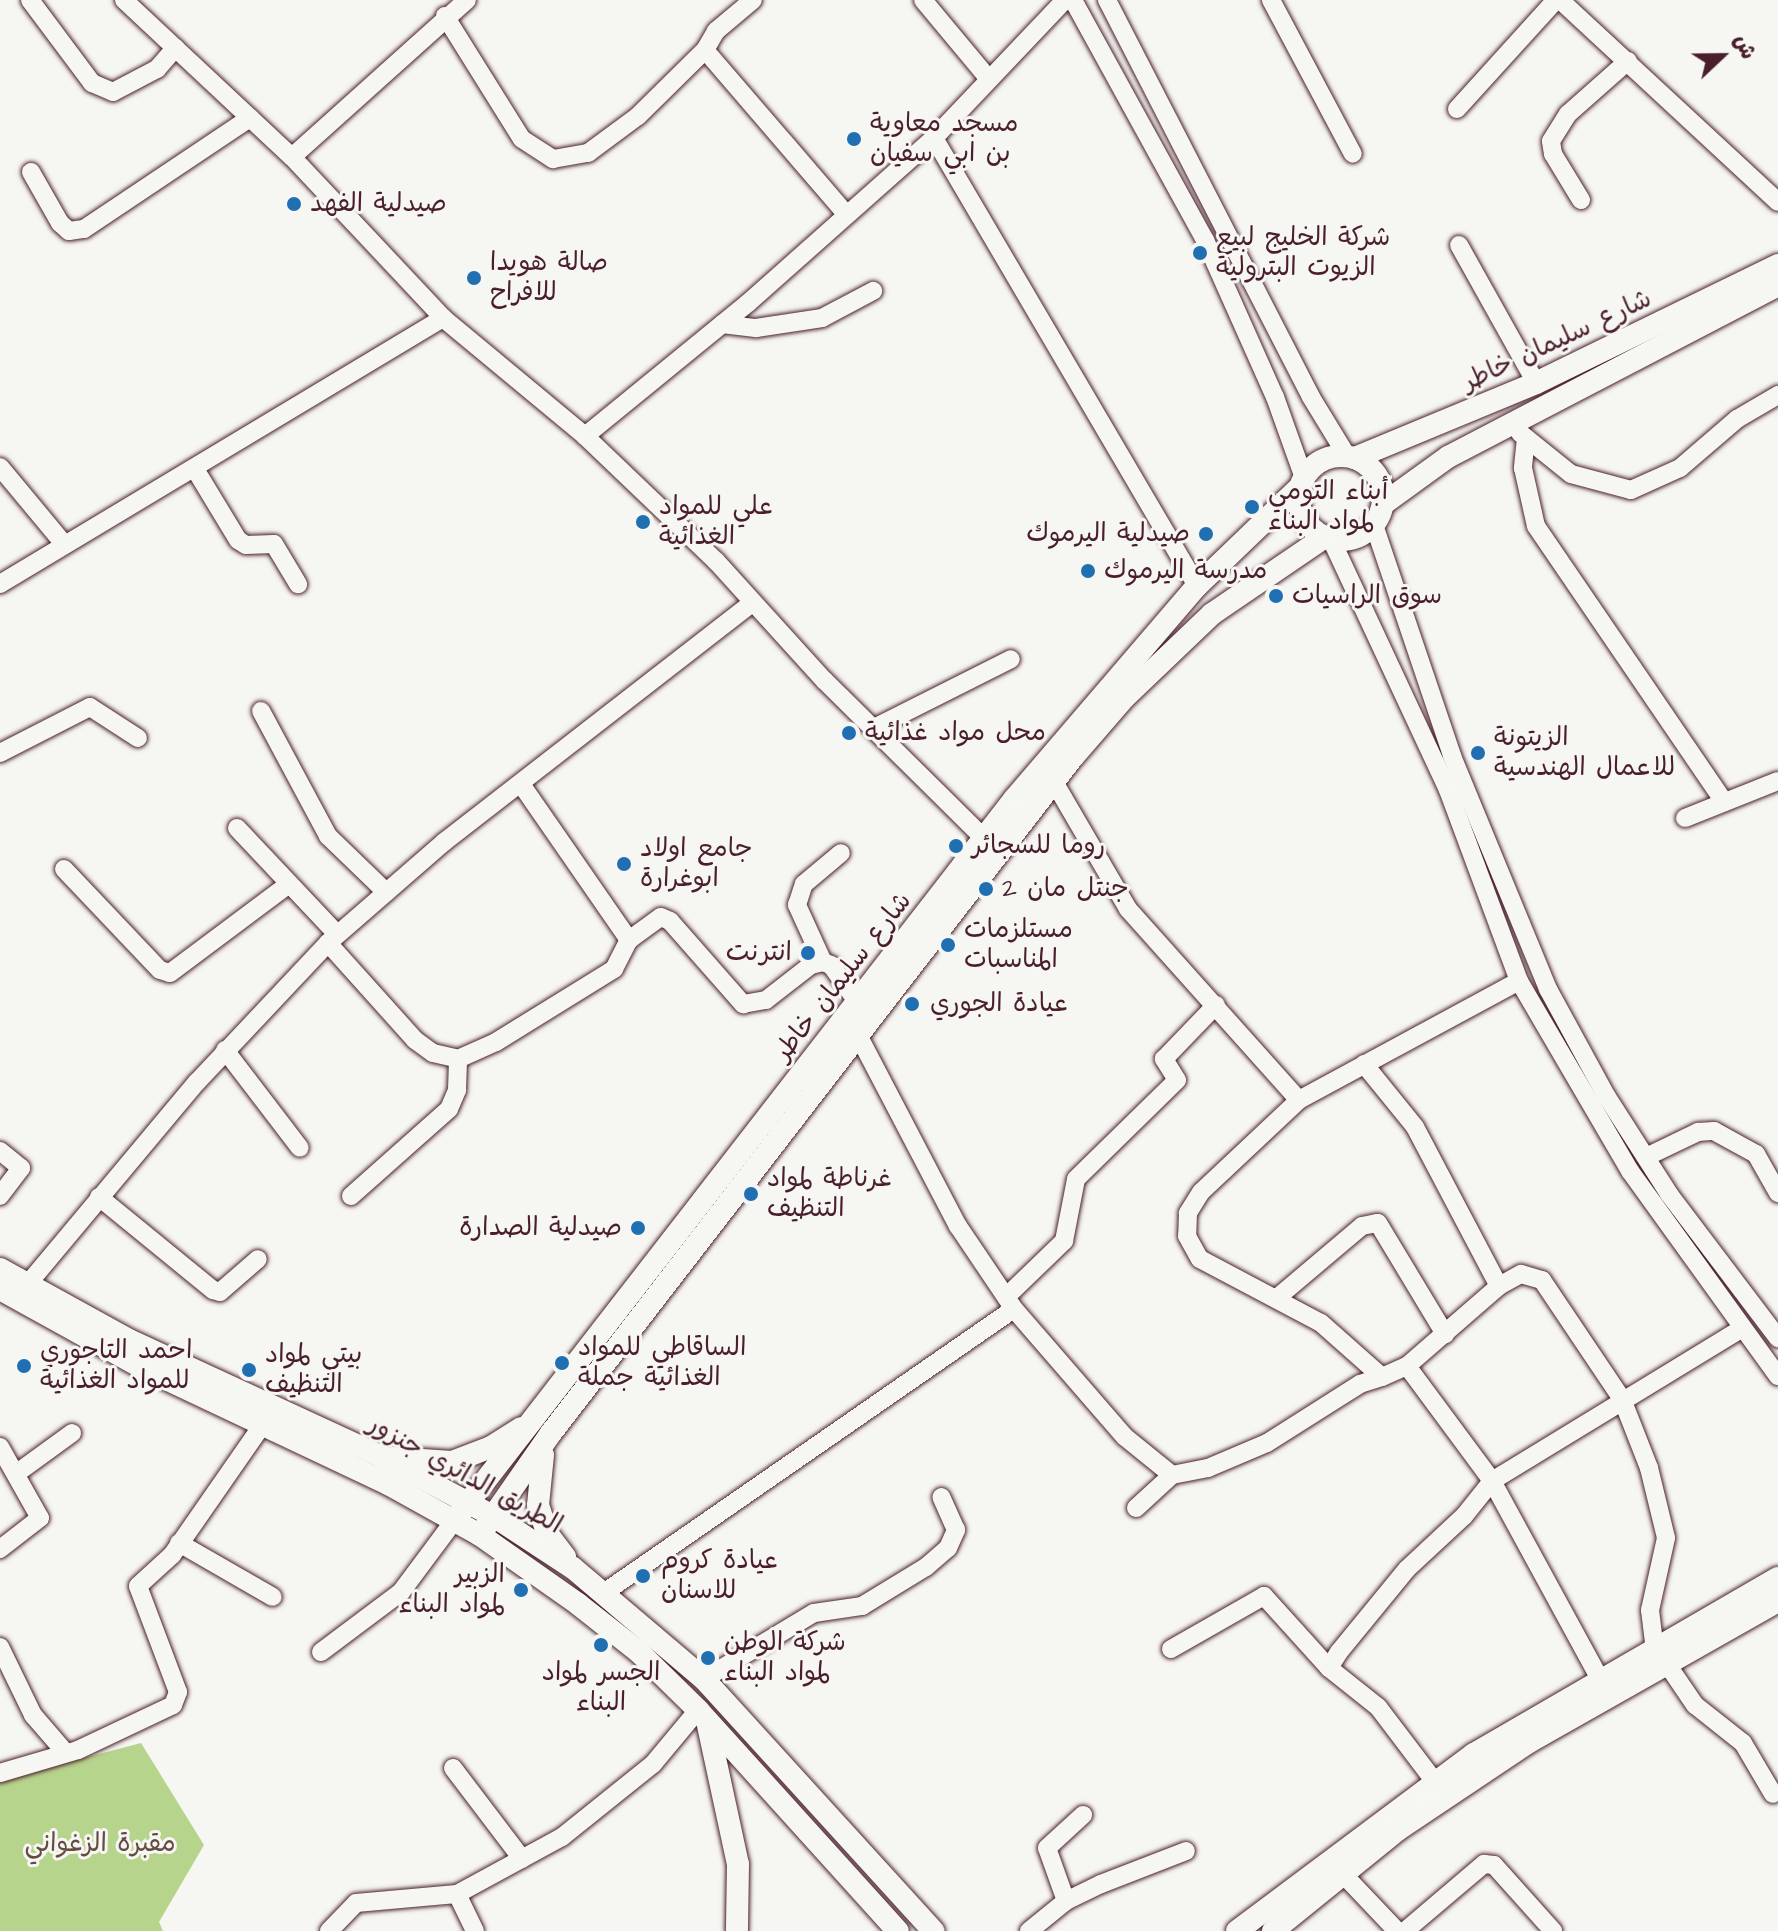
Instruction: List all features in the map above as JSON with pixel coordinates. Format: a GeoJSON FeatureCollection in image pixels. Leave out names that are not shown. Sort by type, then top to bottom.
{"type":"FeatureCollection","features":[{"type":"Feature","properties":{"kind":"main road","name":"شارع سليمان خاطر"},"geometry":{"type":"LineString","coordinates":[[1351,457],[1536,383],[1778,265]]}},
{"type":"Feature","properties":{"kind":"main road","name":"شارع سليمان خاطر"},"geometry":{"type":"LineString","coordinates":[[1378,515],[1448,457],[1518,431],[1778,285]]}},
{"type":"Feature","properties":{"kind":"main road"},"geometry":{"type":"LineString","coordinates":[[1351,457],[1380,480],[1378,515],[1351,539],[1328,538],[1301,511],[1302,482],[1326,458],[1351,457]]}},
{"type":"Feature","properties":{"kind":"main road","name":"شارع سليمان خاطر"},"geometry":{"type":"LineString","coordinates":[[454,1521],[858,1003],[990,845],[1197,586],[1302,482]]}},
{"type":"Feature","properties":{"kind":"main road","name":"شارع سليمان خاطر"},"geometry":{"type":"LineString","coordinates":[[480,1535],[551,1433],[858,1035],[990,845],[1053,780],[1124,698],[1212,614],[1328,538]]}},
{"type":"Feature","properties":{"kind":"main road","name":"الطريق الدائري جنزور"},"geometry":{"type":"LineString","coordinates":[[0,1269],[129,1340],[382,1457],[495,1517],[573,1568],[704,1679],[933,1931]]}},
{"type":"Feature","properties":{"kind":"main road","name":"الطريق الدائري جنزور"},"geometry":{"type":"LineString","coordinates":[[0,1289],[261,1427],[388,1484],[480,1535],[639,1652],[703,1715],[898,1931]]}},
{"type":"Feature","properties":{"kind":"main road"},"geometry":{"type":"LineString","coordinates":[[382,1457],[452,1462],[469,1457],[512,1435],[541,1412]]}},
{"type":"Feature","properties":{"kind":"main road"},"geometry":{"type":"LineString","coordinates":[[551,1433],[539,1466],[538,1505],[547,1533],[573,1568]]}},
{"type":"Feature","properties":{"kind":"main road"},"geometry":{"type":"LineString","coordinates":[[1273,1931],[1342,1873],[1529,1742],[1778,1578]]}},
{"type":"Feature","properties":{"kind":"main road"},"geometry":{"type":"LineString","coordinates":[[1237,1931],[1435,1782],[1600,1679],[1661,1656],[1778,1601]]}},
{"type":"Feature","properties":{"kind":"main road"},"geometry":{"type":"LineString","coordinates":[[703,1715],[738,1864],[737,1931]]}},
{"type":"Feature","properties":{"kind":"main road"},"geometry":{"type":"LineString","coordinates":[[748,1727],[820,1791],[950,1931]]}},
{"type":"Feature","properties":{"kind":"street"},"geometry":{"type":"LineString","coordinates":[[30,0],[92,83],[113,92],[157,69],[175,48]]}},
{"type":"Feature","properties":{"kind":"street"},"geometry":{"type":"LineString","coordinates":[[124,0],[292,157],[443,318],[585,436],[716,561],[752,603],[990,845]]}},
{"type":"Feature","properties":{"kind":"street"},"geometry":{"type":"LineString","coordinates":[[292,157],[445,16],[467,0]]}},
{"type":"Feature","properties":{"kind":"street"},"geometry":{"type":"LineString","coordinates":[[445,16],[522,139],[553,159],[588,153],[638,116],[705,50],[716,31],[753,0]]}},
{"type":"Feature","properties":{"kind":"street"},"geometry":{"type":"LineString","coordinates":[[923,0],[988,78]]}},
{"type":"Feature","properties":{"kind":"street"},"geometry":{"type":"LineString","coordinates":[[585,436],[722,324],[934,138],[1065,0]]}},
{"type":"Feature","properties":{"kind":"street"},"geometry":{"type":"LineString","coordinates":[[1073,0],[1205,240],[1275,397],[1302,482]]}},
{"type":"Feature","properties":{"kind":"street"},"geometry":{"type":"LineString","coordinates":[[1107,0],[1304,384],[1351,457]]}},
{"type":"Feature","properties":{"kind":"street"},"geometry":{"type":"LineString","coordinates":[[1271,0],[1353,154]]}},
{"type":"Feature","properties":{"kind":"street"},"geometry":{"type":"LineString","coordinates":[[1457,109],[1558,0],[1628,61],[1778,202]]}},
{"type":"Feature","properties":{"kind":"street"},"geometry":{"type":"LineString","coordinates":[[705,50],[845,213]]}},
{"type":"Feature","properties":{"kind":"street"},"geometry":{"type":"LineString","coordinates":[[1581,200],[1553,154],[1551,141],[1568,114],[1628,61]]}},
{"type":"Feature","properties":{"kind":"street"},"geometry":{"type":"LineString","coordinates":[[31,172],[60,223],[69,231],[84,229],[250,118]]}},
{"type":"Feature","properties":{"kind":"street"},"geometry":{"type":"LineString","coordinates":[[934,138],[1197,586]]}},
{"type":"Feature","properties":{"kind":"street"},"geometry":{"type":"LineString","coordinates":[[1459,245],[1536,383]]}},
{"type":"Feature","properties":{"kind":"street"},"geometry":{"type":"LineString","coordinates":[[722,324],[756,328],[811,320],[873,291]]}},
{"type":"Feature","properties":{"kind":"street"},"geometry":{"type":"LineString","coordinates":[[0,584],[443,318]]}},
{"type":"Feature","properties":{"kind":"street"},"geometry":{"type":"LineString","coordinates":[[1518,431],[1571,474],[1631,490],[1680,468],[1737,419],[1778,395]]}},
{"type":"Feature","properties":{"kind":"street"},"geometry":{"type":"LineString","coordinates":[[1518,431],[1536,526],[1724,802]]}},
{"type":"Feature","properties":{"kind":"street"},"geometry":{"type":"LineString","coordinates":[[0,467],[64,544]]}},
{"type":"Feature","properties":{"kind":"street"},"geometry":{"type":"LineString","coordinates":[[195,469],[238,540],[274,544],[298,584]]}},
{"type":"Feature","properties":{"kind":"street"},"geometry":{"type":"LineString","coordinates":[[1378,515],[1452,756],[1548,989],[1646,1157],[1778,1338]]}},
{"type":"Feature","properties":{"kind":"street"},"geometry":{"type":"LineString","coordinates":[[1328,538],[1448,790],[1519,981],[1630,1171],[1741,1329],[1778,1376]]}},
{"type":"Feature","properties":{"kind":"street"},"geometry":{"type":"LineString","coordinates":[[27,1285],[225,1050],[333,938],[521,784],[752,603]]}},
{"type":"Feature","properties":{"kind":"street"},"geometry":{"type":"LineString","coordinates":[[874,728],[1011,659]]}},
{"type":"Feature","properties":{"kind":"street"},"geometry":{"type":"LineString","coordinates":[[0,753],[90,707],[138,738]]}},
{"type":"Feature","properties":{"kind":"street"},"geometry":{"type":"LineString","coordinates":[[261,711],[328,836],[386,892]]}},
{"type":"Feature","properties":{"kind":"street"},"geometry":{"type":"LineString","coordinates":[[1053,780],[1128,909],[1299,1100]]}},
{"type":"Feature","properties":{"kind":"street"},"geometry":{"type":"LineString","coordinates":[[1685,818],[1778,781]]}},
{"type":"Feature","properties":{"kind":"street"},"geometry":{"type":"LineString","coordinates":[[521,784],[629,940]]}},
{"type":"Feature","properties":{"kind":"street"},"geometry":{"type":"LineString","coordinates":[[237,828],[289,884],[415,1040],[433,1053],[458,1059],[496,1042],[614,969],[629,940],[661,917],[670,921],[733,995],[753,1006],[823,962]]}},
{"type":"Feature","properties":{"kind":"street"},"geometry":{"type":"LineString","coordinates":[[841,853],[804,884],[797,905],[823,962],[831,965],[858,1003]]}},
{"type":"Feature","properties":{"kind":"street"},"geometry":{"type":"LineString","coordinates":[[64,869],[160,970],[170,973],[289,884]]}},
{"type":"Feature","properties":{"kind":"street"},"geometry":{"type":"LineString","coordinates":[[1382,1377],[1321,1323],[1278,1297],[1200,1259],[1186,1224],[1201,1192],[1299,1100],[1519,981]]}},
{"type":"Feature","properties":{"kind":"street"},"geometry":{"type":"LineString","coordinates":[[605,1592],[1010,1303],[1064,1241],[1076,1179],[1177,1080],[1164,1059],[1216,1005]]}},
{"type":"Feature","properties":{"kind":"street"},"geometry":{"type":"LineString","coordinates":[[858,1035],[945,1201],[1010,1303],[1125,1437],[1172,1475]]}},
{"type":"Feature","properties":{"kind":"street"},"geometry":{"type":"LineString","coordinates":[[225,1050],[300,1148]]}},
{"type":"Feature","properties":{"kind":"street"},"geometry":{"type":"LineString","coordinates":[[351,1196],[449,1109],[457,1090],[458,1059]]}},
{"type":"Feature","properties":{"kind":"street"},"geometry":{"type":"LineString","coordinates":[[1364,1064],[1415,1127],[1499,1286]]}},
{"type":"Feature","properties":{"kind":"street"},"geometry":{"type":"LineString","coordinates":[[1646,1157],[1698,1132],[1714,1131],[1756,1154],[1778,1193]]}},
{"type":"Feature","properties":{"kind":"street"},"geometry":{"type":"LineString","coordinates":[[0,1151],[21,1168],[0,1196]]}},
{"type":"Feature","properties":{"kind":"street"},"geometry":{"type":"LineString","coordinates":[[99,1197],[213,1290],[220,1292],[258,1259]]}},
{"type":"Feature","properties":{"kind":"street"},"geometry":{"type":"LineString","coordinates":[[1278,1297],[1362,1226],[1378,1223],[1445,1334]]}},
{"type":"Feature","properties":{"kind":"street"},"geometry":{"type":"LineString","coordinates":[[1136,1508],[1172,1475],[1208,1468],[1267,1443],[1360,1384],[1407,1366],[1499,1286],[1521,1274],[1542,1280],[1622,1399],[1649,1468],[1666,1538],[1650,1610],[1661,1656],[1695,1705],[1743,1743],[1773,1794]]}},
{"type":"Feature","properties":{"kind":"street"},"geometry":{"type":"LineString","coordinates":[[1762,1316],[1778,1304]]}},
{"type":"Feature","properties":{"kind":"street"},"geometry":{"type":"LineString","coordinates":[[1329,1668],[1407,1569],[1464,1516],[1492,1481],[1741,1329]]}},
{"type":"Feature","properties":{"kind":"street"},"geometry":{"type":"LineString","coordinates":[[1407,1366],[1492,1481],[1600,1679]]}},
{"type":"Feature","properties":{"kind":"street"},"geometry":{"type":"LineString","coordinates":[[0,1773],[123,1731],[177,1698],[137,1590],[179,1543],[261,1427]]}},
{"type":"Feature","properties":{"kind":"street"},"geometry":{"type":"LineString","coordinates":[[17,1473],[72,1433]]}},
{"type":"Feature","properties":{"kind":"street"},"geometry":{"type":"LineString","coordinates":[[0,1447],[40,1518],[0,1549]]}},
{"type":"Feature","properties":{"kind":"street"},"geometry":{"type":"LineString","coordinates":[[704,1679],[814,1613],[862,1606],[926,1567],[948,1548],[956,1530],[941,1497]]}},
{"type":"Feature","properties":{"kind":"street"},"geometry":{"type":"LineString","coordinates":[[321,1652],[401,1592],[454,1521]]}},
{"type":"Feature","properties":{"kind":"street"},"geometry":{"type":"LineString","coordinates":[[179,1543],[273,1597]]}},
{"type":"Feature","properties":{"kind":"street"},"geometry":{"type":"LineString","coordinates":[[1171,1649],[1264,1596],[1329,1668],[1378,1707],[1435,1782]]}},
{"type":"Feature","properties":{"kind":"street"},"geometry":{"type":"LineString","coordinates":[[0,1647],[33,1715],[65,1752]]}},
{"type":"Feature","properties":{"kind":"street"},"geometry":{"type":"LineString","coordinates":[[329,1931],[356,1903],[457,1894],[522,1859],[612,1802],[703,1715]]}},
{"type":"Feature","properties":{"kind":"street"},"geometry":{"type":"LineString","coordinates":[[453,1768],[522,1859]]}},
{"type":"Feature","properties":{"kind":"street"},"geometry":{"type":"LineString","coordinates":[[1066,1901],[1047,1848],[1083,1815]]}},
{"type":"Feature","properties":{"kind":"street"},"geometry":{"type":"LineString","coordinates":[[1029,1931],[1066,1901],[1186,1851]]}},
{"type":"Feature","properties":{"kind":"street"},"geometry":{"type":"LineString","coordinates":[[1405,1931],[1484,1864],[1494,1865],[1553,1931]]}},
{"type":"Feature","properties":{"kind":"street"},"geometry":{"type":"LineString","coordinates":[[1342,1873],[1397,1931]]}},
{"type":"Feature","properties":{"kind":"street"},"geometry":{"type":"LineString","coordinates":[[457,1894],[475,1931]]}},
{"type":"Feature","properties":{"kind":"green space","name":"مقبرة الزغواني"},"geometry":{"type":"Polygon","coordinates":[[[141,1743],[204,1845],[159,1922],[163,1931],[0,1931],[0,1780],[141,1743]]]}},
{"type":"Feature","properties":{"kind":"place","name":"مسجد معاوية بن ابي سفيان"},"geometry":{"type":"Point","coordinates":[854,139]}},
{"type":"Feature","properties":{"kind":"place","name":"صيدلية الفهد"},"geometry":{"type":"Point","coordinates":[294,204]}},
{"type":"Feature","properties":{"kind":"place","name":"شركة الخليج لبيع الزيوت البترولية"},"geometry":{"type":"Point","coordinates":[1200,253]}},
{"type":"Feature","properties":{"kind":"place","name":"صالة هويدا للافراح"},"geometry":{"type":"Point","coordinates":[474,278]}},
{"type":"Feature","properties":{"kind":"place","name":"أبناء التومي لمواد البناء"},"geometry":{"type":"Point","coordinates":[1252,507]}},
{"type":"Feature","properties":{"kind":"place","name":"علي للمواد الغذائية"},"geometry":{"type":"Point","coordinates":[643,522]}},
{"type":"Feature","properties":{"kind":"place","name":"صيدلية اليرموك"},"geometry":{"type":"Point","coordinates":[1206,534]}},
{"type":"Feature","properties":{"kind":"place","name":"مدرسة اليرموك"},"geometry":{"type":"Point","coordinates":[1088,571]}},
{"type":"Feature","properties":{"kind":"place","name":"سوق الراسيات"},"geometry":{"type":"Point","coordinates":[1276,596]}},
{"type":"Feature","properties":{"kind":"place","name":"محل مواد غذائية"},"geometry":{"type":"Point","coordinates":[849,733]}},
{"type":"Feature","properties":{"kind":"place","name":"الزيتونة للاعمال الهندسية"},"geometry":{"type":"Point","coordinates":[1478,753]}},
{"type":"Feature","properties":{"kind":"place","name":"روما للسجائر"},"geometry":{"type":"Point","coordinates":[956,846]}},
{"type":"Feature","properties":{"kind":"place","name":"جامع اولاد ابوغرارة"},"geometry":{"type":"Point","coordinates":[624,864]}},
{"type":"Feature","properties":{"kind":"place","name":"جنتل مان 2"},"geometry":{"type":"Point","coordinates":[986,889]}},
{"type":"Feature","properties":{"kind":"place","name":"مستلزمات المناسبات"},"geometry":{"type":"Point","coordinates":[948,945]}},
{"type":"Feature","properties":{"kind":"place","name":"انترنت"},"geometry":{"type":"Point","coordinates":[808,953]}},
{"type":"Feature","properties":{"kind":"place","name":"عيادة الجوري"},"geometry":{"type":"Point","coordinates":[912,1004]}},
{"type":"Feature","properties":{"kind":"place","name":"غرناطة لمواد التنظيف"},"geometry":{"type":"Point","coordinates":[751,1194]}},
{"type":"Feature","properties":{"kind":"place","name":"صيدلية الصدارة"},"geometry":{"type":"Point","coordinates":[638,1228]}},
{"type":"Feature","properties":{"kind":"place","name":"الساقاطي للمواد الغذائية جملة"},"geometry":{"type":"Point","coordinates":[562,1363]}},
{"type":"Feature","properties":{"kind":"place","name":"احمد التاجوري للمواد الغذائية"},"geometry":{"type":"Point","coordinates":[24,1366]}},
{"type":"Feature","properties":{"kind":"place","name":"بيتي لمواد التنظيف"},"geometry":{"type":"Point","coordinates":[249,1370]}},
{"type":"Feature","properties":{"kind":"place","name":"عيادة كروم للاسنان"},"geometry":{"type":"Point","coordinates":[643,1576]}},
{"type":"Feature","properties":{"kind":"place","name":"الزبير لمواد البناء"},"geometry":{"type":"Point","coordinates":[521,1590]}},
{"type":"Feature","properties":{"kind":"place","name":"الجسر لمواد البناء"},"geometry":{"type":"Point","coordinates":[601,1645]}},
{"type":"Feature","properties":{"kind":"place","name":"شركة الوطن لمواد البناء"},"geometry":{"type":"Point","coordinates":[708,1658]}}]}
